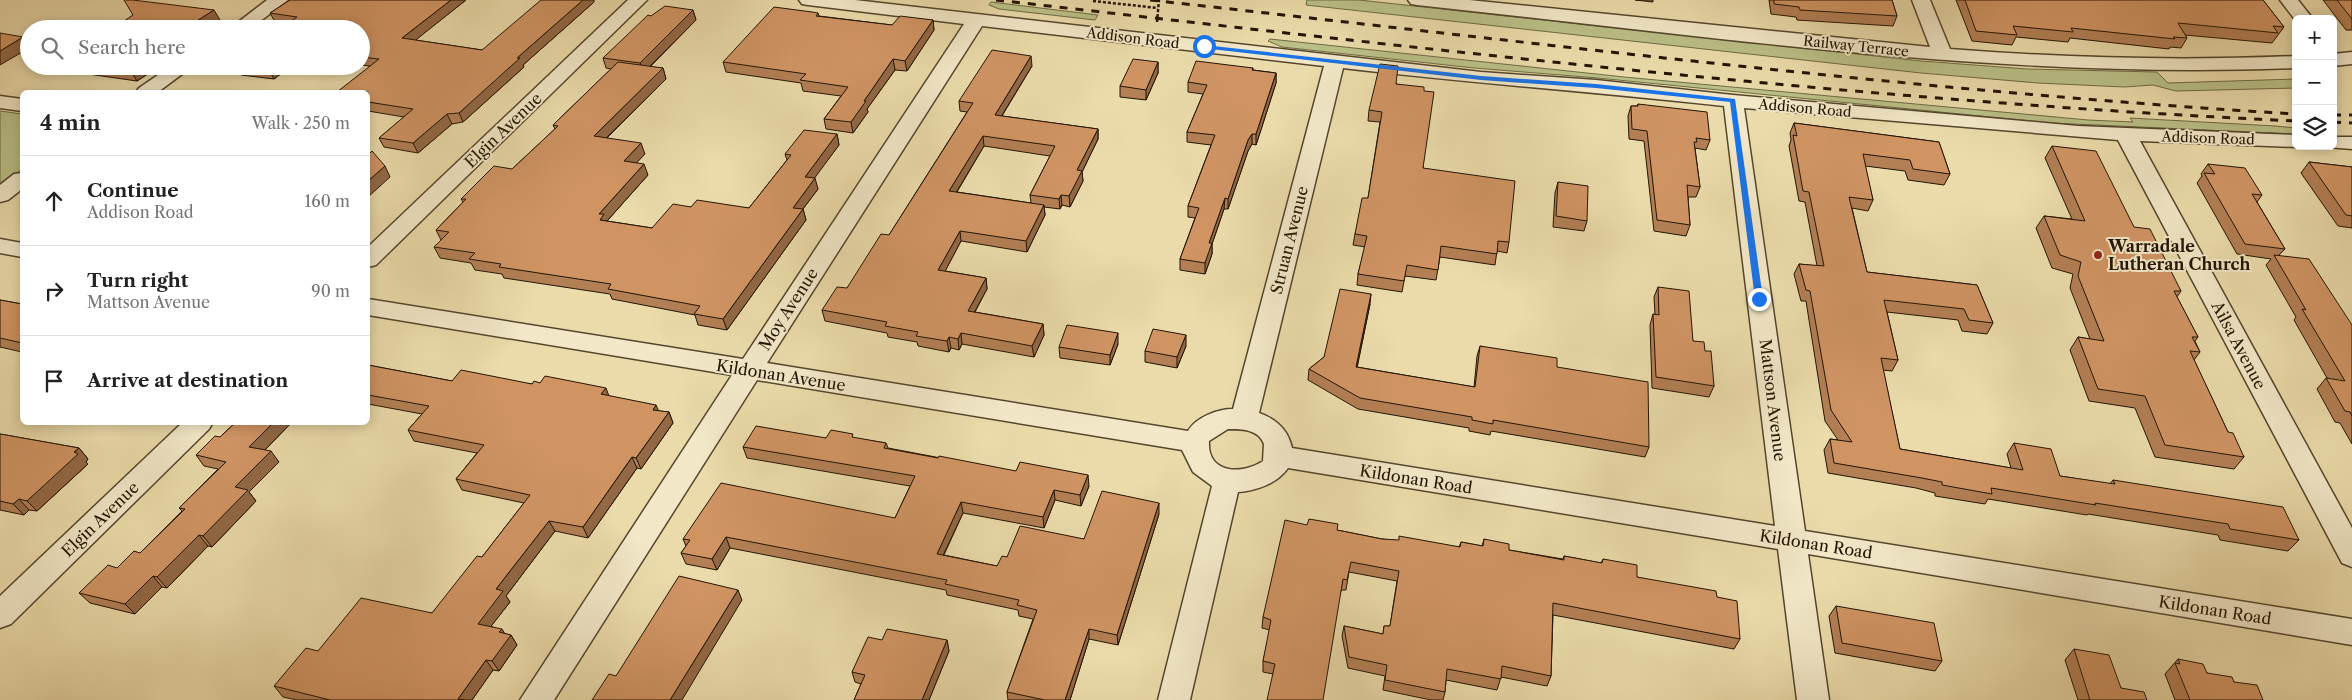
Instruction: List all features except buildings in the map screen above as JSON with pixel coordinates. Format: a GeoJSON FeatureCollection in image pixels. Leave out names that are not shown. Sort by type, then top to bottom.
{"type":"FeatureCollection","features":[{"type":"Feature","properties":{"kind":"street"},"geometry":{"type":"LineString","coordinates":[[251,20],[279,0]]}},
{"type":"Feature","properties":{"kind":"street","name":"Elgin Avenue"},"geometry":{"type":"LineString","coordinates":[[370,258],[638,0]]}},
{"type":"Feature","properties":{"kind":"street","name":"Addison Road"},"geometry":{"type":"LineString","coordinates":[[808,0],[1481,78],[1596,86],[1733,101],[2126,135],[2292,141]]}},
{"type":"Feature","properties":{"kind":"street","name":"Railway Terrace"},"geometry":{"type":"LineString","coordinates":[[1417,0],[1548,7],[1943,55],[2064,64],[2178,66],[2292,62]]}},
{"type":"Feature","properties":{"kind":"street"},"geometry":{"type":"LineString","coordinates":[[1921,0],[1943,55]]}},
{"type":"Feature","properties":{"kind":"street"},"geometry":{"type":"LineString","coordinates":[[2289,0],[2301,15]]}},
{"type":"Feature","properties":{"kind":"street","name":"Moy Avenue"},"geometry":{"type":"LineString","coordinates":[[536,700],[976,20]]}},
{"type":"Feature","properties":{"kind":"street","name":"Struan Avenue"},"geometry":{"type":"LineString","coordinates":[[1244,419],[1335,62]]}},
{"type":"Feature","properties":{"kind":"street"},"geometry":{"type":"LineString","coordinates":[[149,90],[171,75]]}},
{"type":"Feature","properties":{"kind":"street","name":"Mattson Avenue"},"geometry":{"type":"LineString","coordinates":[[1733,101],[1813,700]]}},
{"type":"Feature","properties":{"kind":"street"},"geometry":{"type":"LineString","coordinates":[[0,102],[20,105]]}},
{"type":"Feature","properties":{"kind":"street","name":"Ailsa Avenue"},"geometry":{"type":"LineString","coordinates":[[2126,135],[2352,555]]}},
{"type":"Feature","properties":{"kind":"street"},"geometry":{"type":"LineString","coordinates":[[2337,143],[2352,143]]}},
{"type":"Feature","properties":{"kind":"street"},"geometry":{"type":"LineString","coordinates":[[0,195],[20,180]]}},
{"type":"Feature","properties":{"kind":"street"},"geometry":{"type":"LineString","coordinates":[[0,246],[20,250]]}},
{"type":"Feature","properties":{"kind":"street","name":"Kildonan Avenue"},"geometry":{"type":"LineString","coordinates":[[370,307],[1195,442]]}},
{"type":"Feature","properties":{"kind":"street"},"geometry":{"type":"LineString","coordinates":[[1226,419],[1244,419],[1266,428],[1278,444],[1279,456],[1271,470],[1253,480],[1227,481],[1207,471],[1196,457],[1195,442],[1207,426],[1226,419]]}},
{"type":"Feature","properties":{"kind":"street","name":"Elgin Avenue"},"geometry":{"type":"LineString","coordinates":[[0,615],[197,425]]}},
{"type":"Feature","properties":{"kind":"street","name":"Kildonan Road"},"geometry":{"type":"LineString","coordinates":[[1279,456],[2352,632]]}},
{"type":"Feature","properties":{"kind":"street"},"geometry":{"type":"LineString","coordinates":[[1174,700],[1227,481]]}},
{"type":"Feature","properties":{"kind":"path"},"geometry":{"type":"LineString","coordinates":[[1093,1],[1158,8]]}},
{"type":"Feature","properties":{"kind":"green space"},"geometry":{"type":"Polygon","coordinates":[[[1307,0],[1359,0],[1921,61],[2027,69],[2157,72],[2168,83],[2292,79],[2292,88],[2176,91],[2153,85],[2124,87],[2038,83],[1921,73],[1306,5],[1307,0]]]}},
{"type":"Feature","properties":{"kind":"green space"},"geometry":{"type":"Polygon","coordinates":[[[991,2],[1098,15],[1095,20],[999,9],[989,5],[991,2]]]}},
{"type":"Feature","properties":{"kind":"green space"},"geometry":{"type":"Polygon","coordinates":[[[1270,39],[1624,77],[2088,120],[2133,122],[2130,118],[2275,126],[2292,128],[2292,134],[2051,123],[1598,78],[1474,68],[1282,47],[1268,41],[1270,39]]]}},
{"type":"Feature","properties":{"kind":"green space"},"geometry":{"type":"Polygon","coordinates":[[[0,111],[20,114],[20,170],[0,184],[0,111]]]}},
{"type":"Feature","properties":{"kind":"railway"},"geometry":{"type":"LineString","coordinates":[[996,0],[1482,55],[1807,87],[1970,101],[2292,121]]}},
{"type":"Feature","properties":{"kind":"railway"},"geometry":{"type":"LineString","coordinates":[[1150,0],[1865,79],[2151,104],[2292,114]]}},
{"type":"Feature","properties":{"kind":"railway"},"geometry":{"type":"LineString","coordinates":[[2337,115],[2352,115]]}},
{"type":"Feature","properties":{"kind":"railway"},"geometry":{"type":"LineString","coordinates":[[2337,122],[2352,123]]}},
{"type":"Feature","properties":{"kind":"place","name":"Warradale Lutheran Church"},"geometry":{"type":"Point","coordinates":[2098,255]}},
{"type":"Feature","properties":{"kind":"route"},"geometry":{"type":"LineString","coordinates":[[1204,46],[1481,78],[1596,86],[1733,101],[1759,299]]}}]}
